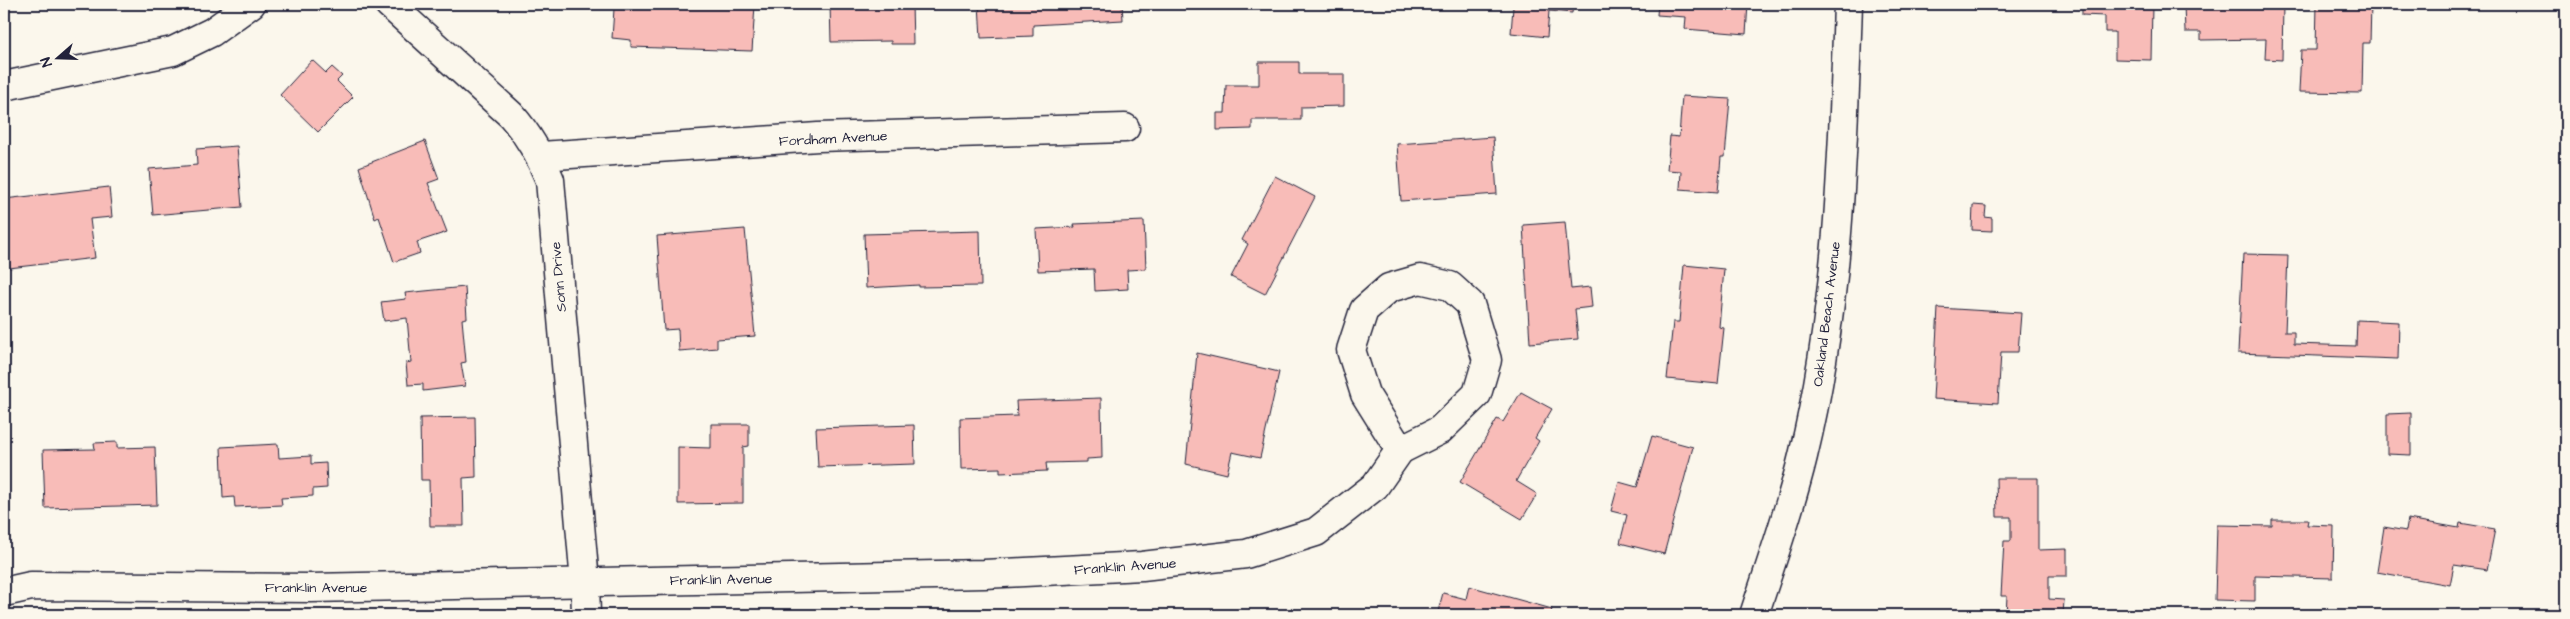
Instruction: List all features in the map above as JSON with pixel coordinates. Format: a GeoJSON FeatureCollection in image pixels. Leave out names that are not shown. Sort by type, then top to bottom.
{"type":"FeatureCollection","features":[{"type":"Feature","properties":{"kind":"street"},"geometry":{"type":"LineString","coordinates":[[4,86],[172,50],[212,32],[251,4]]}},
{"type":"Feature","properties":{"kind":"street","name":"Sonn Drive"},"geometry":{"type":"LineString","coordinates":[[389,4],[511,115],[528,134],[541,156],[550,180],[585,582],[586,615]]}},
{"type":"Feature","properties":{"kind":"street","name":"Oakland Beach Avenue"},"geometry":{"type":"LineString","coordinates":[[1754,615],[1803,456],[1824,346],[1837,226],[1848,4]]}},
{"type":"Feature","properties":{"kind":"street","name":"Fordham Avenue"},"geometry":{"type":"LineString","coordinates":[[541,156],[818,137],[1125,128]]}},
{"type":"Feature","properties":{"kind":"street","name":"Franklin Avenue"},"geometry":{"type":"LineString","coordinates":[[4,592],[31,586],[311,588],[984,574],[1142,566],[1246,554],[1316,532],[1375,486],[1400,450],[1440,430],[1477,394],[1487,360],[1470,304],[1450,286],[1420,279],[1389,288],[1364,310],[1351,350],[1365,394],[1400,450]]}},
{"type":"Feature","properties":{"kind":"building"},"geometry":{"type":"Polygon","coordinates":[[[634,4],[755,5],[752,51],[631,47],[631,40],[612,38],[614,9],[633,10],[634,4]]]}},
{"type":"Feature","properties":{"kind":"building"},"geometry":{"type":"Polygon","coordinates":[[[830,4],[912,4],[913,44],[891,44],[891,41],[831,42],[830,4]]]}},
{"type":"Feature","properties":{"kind":"building"},"geometry":{"type":"Polygon","coordinates":[[[979,4],[1122,4],[1123,20],[1033,25],[1033,36],[981,38],[979,4]]]}},
{"type":"Feature","properties":{"kind":"building"},"geometry":{"type":"Polygon","coordinates":[[[1500,4],[1573,4],[1572,13],[1549,11],[1547,37],[1511,33],[1513,7],[1499,6],[1500,4]]]}},
{"type":"Feature","properties":{"kind":"building"},"geometry":{"type":"Polygon","coordinates":[[[1658,4],[1748,4],[1746,34],[1685,29],[1686,17],[1657,15],[1658,4]]]}},
{"type":"Feature","properties":{"kind":"building"},"geometry":{"type":"Polygon","coordinates":[[[2082,4],[2152,4],[2151,60],[2115,59],[2115,32],[2105,32],[2105,16],[2082,15],[2082,4]]]}},
{"type":"Feature","properties":{"kind":"building"},"geometry":{"type":"Polygon","coordinates":[[[2184,4],[2283,4],[2282,60],[2265,59],[2266,39],[2201,40],[2201,32],[2185,32],[2184,4]]]}},
{"type":"Feature","properties":{"kind":"building"},"geometry":{"type":"Polygon","coordinates":[[[2317,4],[2371,4],[2370,43],[2363,43],[2362,93],[2299,92],[2301,50],[2316,50],[2317,4]]]}},
{"type":"Feature","properties":{"kind":"building"},"geometry":{"type":"Polygon","coordinates":[[[312,60],[326,73],[332,67],[342,76],[337,81],[353,97],[318,132],[280,95],[312,60]]]}},
{"type":"Feature","properties":{"kind":"building"},"geometry":{"type":"Polygon","coordinates":[[[1259,62],[1299,62],[1299,74],[1344,74],[1344,106],[1301,107],[1301,120],[1252,120],[1252,129],[1217,130],[1217,113],[1225,113],[1226,85],[1259,85],[1259,62]]]}},
{"type":"Feature","properties":{"kind":"building"},"geometry":{"type":"Polygon","coordinates":[[[1682,96],[1730,99],[1725,157],[1721,157],[1718,192],[1680,189],[1681,171],[1667,170],[1670,136],[1679,137],[1682,96]]]}},
{"type":"Feature","properties":{"kind":"building"},"geometry":{"type":"Polygon","coordinates":[[[1493,137],[1497,194],[1401,201],[1397,144],[1493,137]]]}},
{"type":"Feature","properties":{"kind":"building"},"geometry":{"type":"Polygon","coordinates":[[[425,141],[439,179],[428,183],[447,232],[417,242],[420,253],[394,262],[379,217],[375,219],[359,167],[425,141]]]}},
{"type":"Feature","properties":{"kind":"building"},"geometry":{"type":"Polygon","coordinates":[[[237,146],[242,207],[153,215],[149,169],[197,165],[196,149],[237,146]]]}},
{"type":"Feature","properties":{"kind":"building"},"geometry":{"type":"Polygon","coordinates":[[[1275,176],[1315,197],[1265,294],[1231,277],[1248,244],[1242,240],[1275,176]]]}},
{"type":"Feature","properties":{"kind":"building"},"geometry":{"type":"Polygon","coordinates":[[[109,187],[112,217],[90,219],[95,258],[9,268],[4,225],[4,199],[109,187]]]}},
{"type":"Feature","properties":{"kind":"building"},"geometry":{"type":"Polygon","coordinates":[[[1973,205],[1986,206],[1985,217],[1992,218],[1992,231],[1972,230],[1973,205]]]}},
{"type":"Feature","properties":{"kind":"building"},"geometry":{"type":"Polygon","coordinates":[[[1144,221],[1146,269],[1127,270],[1128,289],[1095,291],[1094,269],[1038,271],[1036,229],[1075,227],[1074,224],[1144,221]]]}},
{"type":"Feature","properties":{"kind":"building"},"geometry":{"type":"Polygon","coordinates":[[[1565,222],[1571,289],[1590,287],[1592,307],[1575,309],[1578,339],[1530,343],[1523,225],[1565,222]]]}},
{"type":"Feature","properties":{"kind":"building"},"geometry":{"type":"Polygon","coordinates":[[[745,229],[755,336],[717,339],[717,348],[679,351],[678,329],[664,330],[657,236],[745,229]]]}},
{"type":"Feature","properties":{"kind":"building"},"geometry":{"type":"Polygon","coordinates":[[[980,231],[981,286],[919,287],[919,285],[866,288],[864,234],[980,231]]]}},
{"type":"Feature","properties":{"kind":"building"},"geometry":{"type":"Polygon","coordinates":[[[2243,254],[2288,255],[2285,332],[2294,332],[2294,344],[2356,346],[2357,320],[2399,322],[2398,359],[2238,353],[2243,254]]]}},
{"type":"Feature","properties":{"kind":"building"},"geometry":{"type":"Polygon","coordinates":[[[1684,265],[1724,269],[1719,327],[1724,328],[1718,384],[1667,379],[1673,322],[1679,322],[1684,265]]]}},
{"type":"Feature","properties":{"kind":"building"},"geometry":{"type":"Polygon","coordinates":[[[465,287],[467,318],[462,319],[466,362],[461,363],[465,386],[423,391],[423,384],[408,385],[406,363],[411,362],[407,318],[384,321],[381,302],[406,299],[405,293],[465,287]]]}},
{"type":"Feature","properties":{"kind":"building"},"geometry":{"type":"Polygon","coordinates":[[[1938,308],[2021,313],[2018,352],[2001,352],[1998,403],[1933,399],[1938,308]]]}},
{"type":"Feature","properties":{"kind":"building"},"geometry":{"type":"Polygon","coordinates":[[[1197,353],[1279,372],[1260,458],[1232,452],[1227,474],[1186,464],[1197,353]]]}},
{"type":"Feature","properties":{"kind":"building"},"geometry":{"type":"Polygon","coordinates":[[[1521,392],[1552,409],[1535,438],[1539,441],[1516,481],[1537,494],[1522,519],[1460,482],[1497,419],[1503,422],[1521,392]]]}},
{"type":"Feature","properties":{"kind":"building"},"geometry":{"type":"Polygon","coordinates":[[[1101,398],[1102,458],[1087,459],[1087,462],[1046,463],[1047,471],[1000,473],[1000,468],[961,469],[960,418],[1017,416],[1016,401],[1101,398]]]}},
{"type":"Feature","properties":{"kind":"building"},"geometry":{"type":"Polygon","coordinates":[[[2411,413],[2411,455],[2387,454],[2387,414],[2411,413]]]}},
{"type":"Feature","properties":{"kind":"building"},"geometry":{"type":"Polygon","coordinates":[[[475,417],[476,477],[463,478],[464,526],[430,526],[429,480],[421,480],[420,418],[475,417]]]}},
{"type":"Feature","properties":{"kind":"building"},"geometry":{"type":"Polygon","coordinates":[[[711,424],[749,424],[749,446],[743,447],[743,503],[678,504],[678,447],[711,448],[711,424]]]}},
{"type":"Feature","properties":{"kind":"building"},"geometry":{"type":"Polygon","coordinates":[[[914,425],[915,464],[818,467],[816,428],[914,425]]]}},
{"type":"Feature","properties":{"kind":"building"},"geometry":{"type":"Polygon","coordinates":[[[1652,436],[1693,447],[1664,554],[1620,543],[1627,515],[1611,511],[1619,482],[1637,487],[1652,436]]]}},
{"type":"Feature","properties":{"kind":"building"},"geometry":{"type":"Polygon","coordinates":[[[117,442],[117,448],[155,447],[157,505],[45,508],[43,450],[95,449],[94,443],[117,442]]]}},
{"type":"Feature","properties":{"kind":"building"},"geometry":{"type":"Polygon","coordinates":[[[278,444],[279,458],[311,456],[311,464],[326,463],[327,488],[313,489],[313,496],[281,498],[282,505],[235,507],[234,497],[223,498],[221,447],[278,444]]]}},
{"type":"Feature","properties":{"kind":"building"},"geometry":{"type":"Polygon","coordinates":[[[1996,478],[2038,478],[2038,550],[2067,549],[2067,576],[2049,576],[2049,599],[2064,600],[2063,615],[2006,615],[2007,596],[2001,596],[2004,541],[2011,541],[2011,517],[1997,517],[1996,478]]]}},
{"type":"Feature","properties":{"kind":"building"},"geometry":{"type":"Polygon","coordinates":[[[2408,519],[2459,528],[2460,523],[2495,529],[2487,570],[2454,565],[2450,585],[2377,572],[2384,527],[2406,531],[2408,519]]]}},
{"type":"Feature","properties":{"kind":"building"},"geometry":{"type":"Polygon","coordinates":[[[2272,520],[2308,520],[2307,525],[2334,526],[2333,578],[2255,576],[2255,601],[2215,600],[2217,525],[2272,526],[2272,520]]]}},
{"type":"Feature","properties":{"kind":"building"},"geometry":{"type":"Polygon","coordinates":[[[1469,586],[1552,609],[1550,615],[1437,615],[1443,593],[1466,599],[1469,586]]]}},
{"type":"Feature","properties":{"kind":"building"},"geometry":{"type":"Polygon","coordinates":[[[2541,611],[2542,615],[2529,615],[2541,611]]]}}]}
